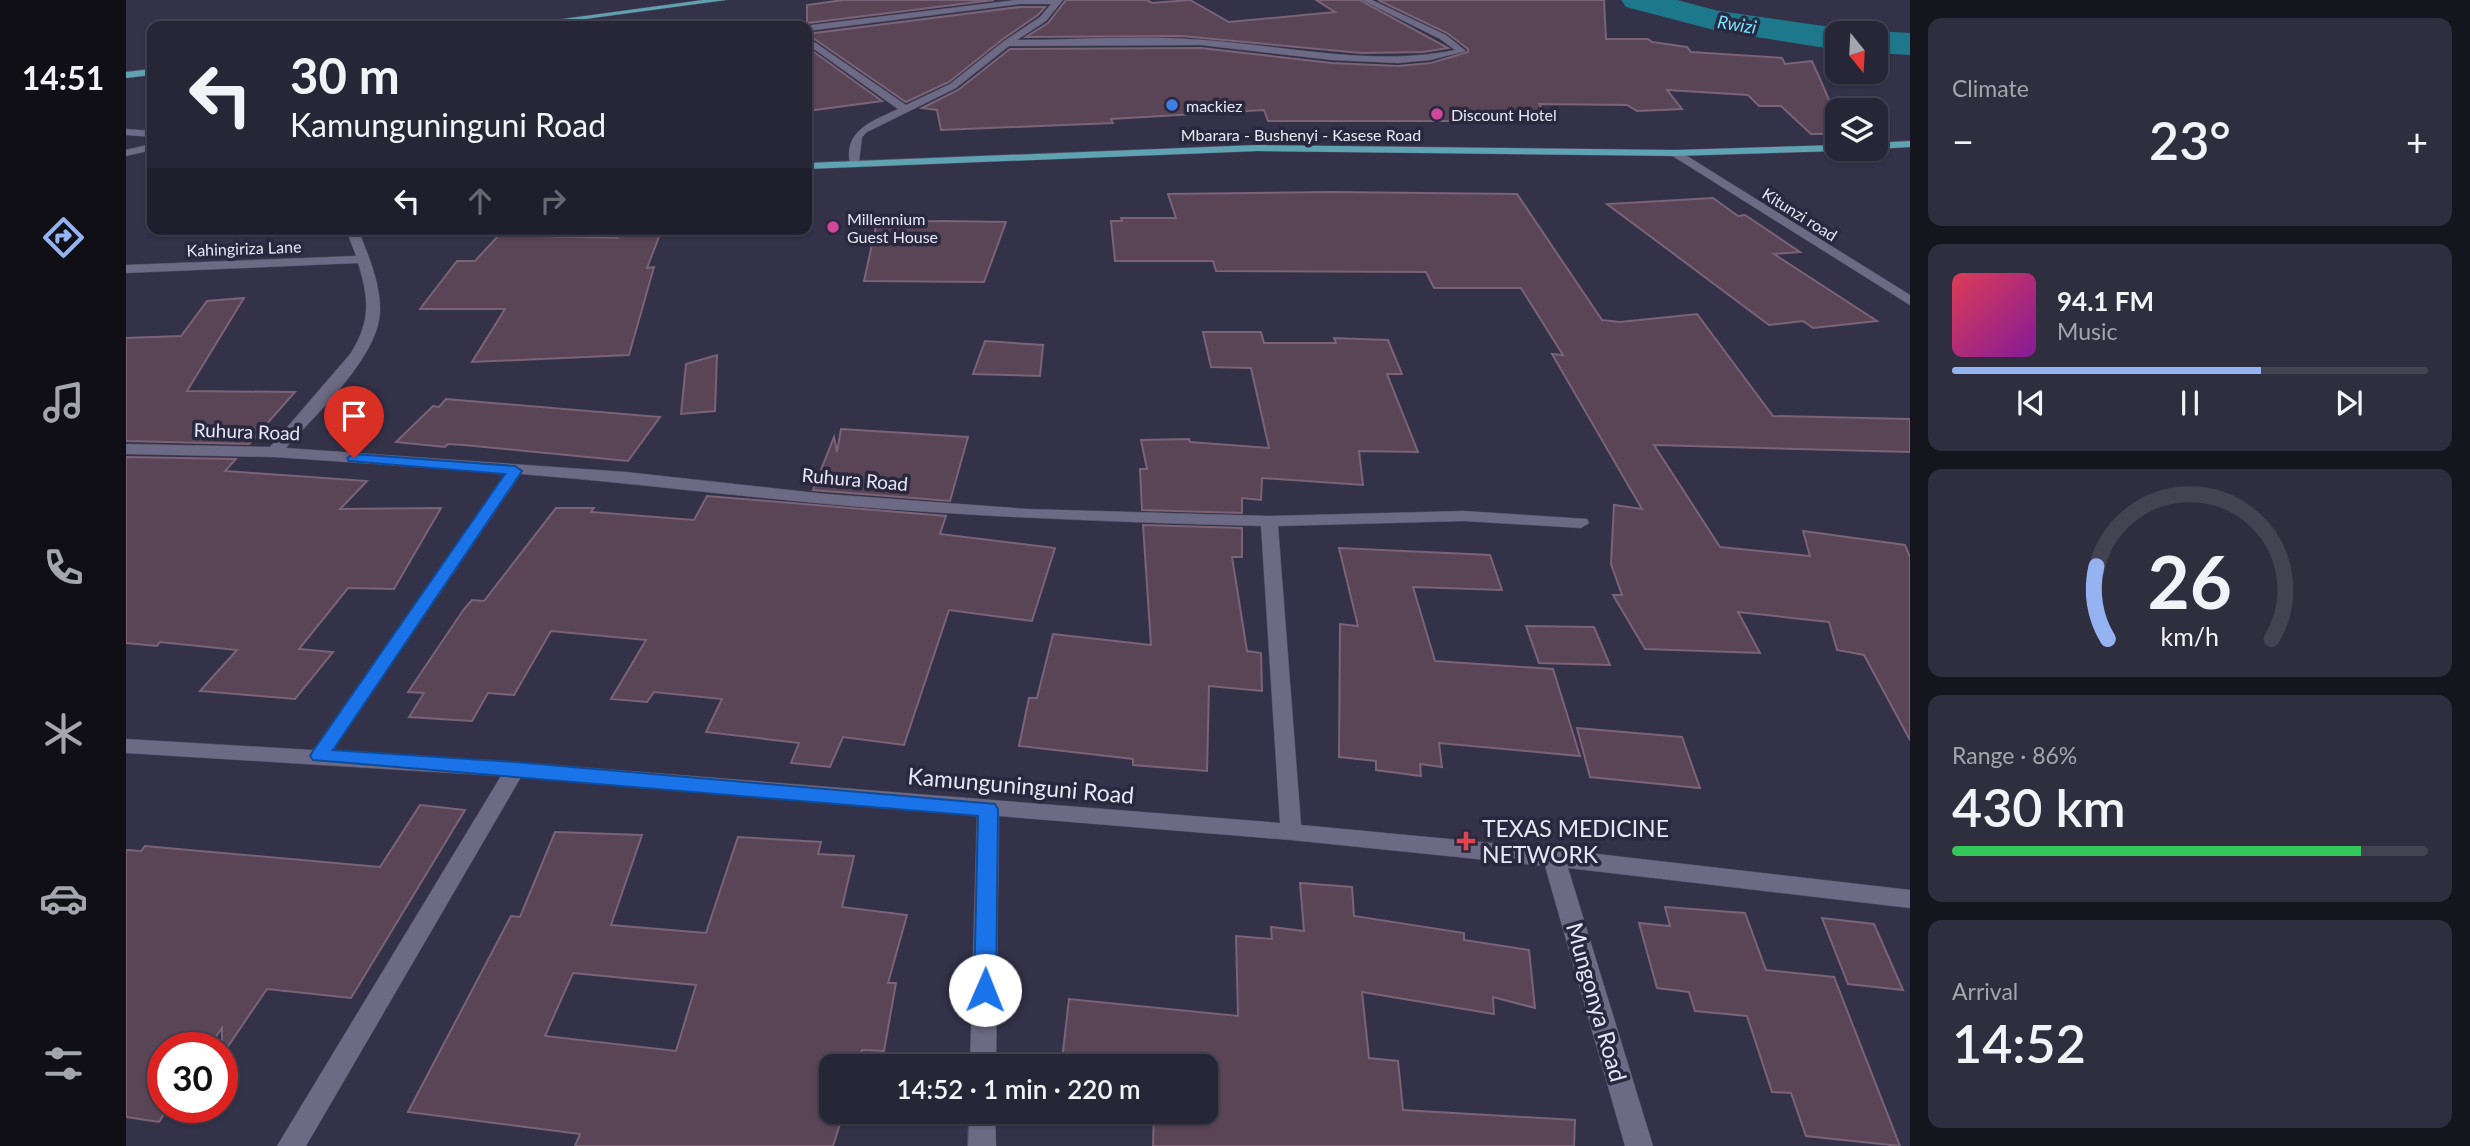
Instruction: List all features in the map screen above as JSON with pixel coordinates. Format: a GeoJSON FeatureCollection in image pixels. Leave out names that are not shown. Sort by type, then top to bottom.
{"type":"FeatureCollection","features":[{"type":"Feature","properties":{"kind":"main road"},"geometry":{"type":"LineString","coordinates":[[555,21],[722,0]]}},
{"type":"Feature","properties":{"kind":"main road"},"geometry":{"type":"LineString","coordinates":[[126,75],[147,73]]}},
{"type":"Feature","properties":{"kind":"main road"},"geometry":{"type":"LineString","coordinates":[[1888,145],[1910,144]]}},
{"type":"Feature","properties":{"kind":"main road","name":"Mbarara - Bushenyi - Kasese Road"},"geometry":{"type":"LineString","coordinates":[[812,166],[1258,148],[1675,153],[1825,148]]}},
{"type":"Feature","properties":{"kind":"street"},"geometry":{"type":"LineString","coordinates":[[1007,43],[1199,42],[1298,53],[1392,59],[1434,57],[1462,51],[1443,37],[1366,0]]}},
{"type":"Feature","properties":{"kind":"street"},"geometry":{"type":"LineString","coordinates":[[854,162],[858,137],[863,130],[953,86],[1007,43],[1044,19],[1059,1]]}},
{"type":"Feature","properties":{"kind":"street"},"geometry":{"type":"LineString","coordinates":[[812,27],[1018,2],[1059,1]]}},
{"type":"Feature","properties":{"kind":"street"},"geometry":{"type":"LineString","coordinates":[[812,44],[905,109]]}},
{"type":"Feature","properties":{"kind":"street"},"geometry":{"type":"LineString","coordinates":[[126,132],[147,134]]}},
{"type":"Feature","properties":{"kind":"street"},"geometry":{"type":"LineString","coordinates":[[126,153],[147,147]]}},
{"type":"Feature","properties":{"kind":"street","name":"Kitunzi road"},"geometry":{"type":"LineString","coordinates":[[1675,153],[1910,301]]}},
{"type":"Feature","properties":{"kind":"street"},"geometry":{"type":"LineString","coordinates":[[274,452],[364,347],[373,322],[373,299],[354,235]]}},
{"type":"Feature","properties":{"kind":"street","name":"Kahingiriza Lane"},"geometry":{"type":"LineString","coordinates":[[126,269],[363,259]]}},
{"type":"Feature","properties":{"kind":"street","name":"Ruhura Road"},"geometry":{"type":"LineString","coordinates":[[126,449],[274,452],[626,477],[826,499],[1027,514],[1269,521],[1464,516],[1581,523]]}},
{"type":"Feature","properties":{"kind":"street"},"geometry":{"type":"LineString","coordinates":[[319,756],[515,471]]}},
{"type":"Feature","properties":{"kind":"street"},"geometry":{"type":"LineString","coordinates":[[1269,521],[1291,832]]}},
{"type":"Feature","properties":{"kind":"street","name":"Kamunguninguni Road"},"geometry":{"type":"LineString","coordinates":[[126,746],[515,769],[1291,832],[1554,858],[1910,899]]}},
{"type":"Feature","properties":{"kind":"street"},"geometry":{"type":"LineString","coordinates":[[291,1146],[515,769]]}},
{"type":"Feature","properties":{"kind":"street"},"geometry":{"type":"LineString","coordinates":[[983,1054],[988,809]]}},
{"type":"Feature","properties":{"kind":"street","name":"Mungonya Road"},"geometry":{"type":"LineString","coordinates":[[1554,858],[1639,1146]]}},
{"type":"Feature","properties":{"kind":"street"},"geometry":{"type":"LineString","coordinates":[[982,1124],[982,1146]]}},
{"type":"Feature","properties":{"kind":"building"},"geometry":{"type":"Polygon","coordinates":[[[843,0],[994,0],[812,22],[807,21],[807,5],[843,0]]]}},
{"type":"Feature","properties":{"kind":"building"},"geometry":{"type":"Polygon","coordinates":[[[1066,0],[1147,0],[1152,3],[1190,0],[1229,22],[1335,12],[1316,0],[1360,0],[1448,48],[1423,52],[1361,53],[1181,36],[1026,37],[1048,23],[1066,0]]]}},
{"type":"Feature","properties":{"kind":"building"},"geometry":{"type":"Polygon","coordinates":[[[1378,0],[1604,0],[1606,39],[1648,39],[1652,42],[1687,47],[1691,52],[1782,58],[1785,64],[1812,61],[1828,98],[1825,98],[1825,134],[1811,134],[1781,106],[1759,106],[1748,95],[1667,90],[1682,109],[1637,111],[1627,105],[1539,104],[1546,114],[1478,113],[1483,121],[1268,121],[1264,110],[1111,119],[1113,123],[941,130],[937,110],[922,108],[958,90],[1010,49],[1201,48],[1332,63],[1398,66],[1431,63],[1468,52],[1468,49],[1447,33],[1378,0]]]}},
{"type":"Feature","properties":{"kind":"building"},"geometry":{"type":"Polygon","coordinates":[[[1019,7],[1045,7],[949,82],[906,102],[812,37],[812,33],[1019,7]]]}},
{"type":"Feature","properties":{"kind":"building"},"geometry":{"type":"Polygon","coordinates":[[[812,51],[882,101],[812,110],[812,51]]]}},
{"type":"Feature","properties":{"kind":"building"},"geometry":{"type":"Polygon","coordinates":[[[1168,194],[1517,194],[1602,320],[1620,322],[1697,314],[1773,416],[1910,419],[1910,452],[1654,445],[1720,547],[1810,556],[1803,531],[1905,545],[1910,557],[1910,740],[1864,655],[1837,650],[1829,622],[1738,612],[1760,653],[1645,649],[1613,595],[1622,595],[1611,564],[1614,505],[1642,509],[1552,354],[1563,355],[1521,288],[1434,288],[1426,272],[1216,271],[1213,261],[1115,261],[1111,221],[1122,221],[1121,218],[1176,218],[1168,194]]]}},
{"type":"Feature","properties":{"kind":"building"},"geometry":{"type":"Polygon","coordinates":[[[1713,198],[1738,216],[1745,215],[1800,252],[1774,254],[1877,321],[1813,328],[1803,321],[1769,325],[1607,204],[1713,198]]]}},
{"type":"Feature","properties":{"kind":"building"},"geometry":{"type":"Polygon","coordinates":[[[877,222],[1006,222],[984,282],[864,281],[877,222]]]}},
{"type":"Feature","properties":{"kind":"building"},"geometry":{"type":"Polygon","coordinates":[[[499,235],[618,238],[619,235],[660,235],[647,268],[654,267],[629,355],[472,362],[505,309],[420,309],[457,261],[475,261],[499,235]]]}},
{"type":"Feature","properties":{"kind":"building"},"geometry":{"type":"Polygon","coordinates":[[[244,298],[187,391],[295,392],[249,444],[126,441],[126,338],[181,336],[207,301],[244,298]]]}},
{"type":"Feature","properties":{"kind":"building"},"geometry":{"type":"Polygon","coordinates":[[[1203,332],[1261,332],[1264,343],[1336,343],[1334,338],[1388,340],[1402,374],[1387,374],[1418,452],[1359,451],[1363,485],[1262,478],[1261,500],[1242,498],[1242,513],[1142,510],[1140,469],[1147,469],[1141,440],[1189,439],[1190,442],[1269,448],[1251,368],[1211,367],[1203,332]]]}},
{"type":"Feature","properties":{"kind":"building"},"geometry":{"type":"Polygon","coordinates":[[[985,341],[1043,345],[1040,376],[973,374],[985,341]]]}},
{"type":"Feature","properties":{"kind":"building"},"geometry":{"type":"Polygon","coordinates":[[[717,355],[715,411],[681,414],[686,364],[717,355]]]}},
{"type":"Feature","properties":{"kind":"building"},"geometry":{"type":"Polygon","coordinates":[[[446,399],[660,417],[628,461],[464,445],[448,444],[445,447],[396,442],[433,406],[439,407],[446,399]]]}},
{"type":"Feature","properties":{"kind":"building"},"geometry":{"type":"Polygon","coordinates":[[[841,429],[968,437],[950,501],[813,490],[834,437],[837,452],[841,429]]]}},
{"type":"Feature","properties":{"kind":"building"},"geometry":{"type":"Polygon","coordinates":[[[126,457],[236,459],[225,471],[367,481],[340,509],[441,508],[394,589],[348,588],[299,649],[333,652],[295,699],[200,691],[237,650],[160,642],[157,646],[126,643],[126,457]]]}},
{"type":"Feature","properties":{"kind":"building"},"geometry":{"type":"Polygon","coordinates":[[[707,496],[946,516],[940,534],[1055,548],[1032,621],[949,610],[904,745],[843,737],[830,767],[791,763],[799,743],[706,732],[722,699],[654,692],[647,702],[611,699],[646,640],[551,631],[514,695],[488,693],[472,721],[409,717],[424,693],[408,692],[464,609],[472,600],[484,601],[556,508],[594,508],[591,512],[694,520],[707,496]]]}},
{"type":"Feature","properties":{"kind":"building"},"geometry":{"type":"Polygon","coordinates":[[[1143,525],[1242,528],[1242,557],[1232,557],[1247,651],[1261,653],[1262,691],[1209,686],[1207,771],[1133,765],[1133,759],[1019,746],[1029,698],[1037,698],[1053,634],[1151,645],[1143,525]]]}},
{"type":"Feature","properties":{"kind":"building"},"geometry":{"type":"Polygon","coordinates":[[[1339,548],[1490,555],[1502,590],[1413,587],[1435,661],[1553,669],[1580,756],[1439,743],[1442,767],[1420,764],[1421,776],[1376,770],[1376,761],[1339,757],[1340,624],[1358,626],[1339,548]]]}},
{"type":"Feature","properties":{"kind":"building"},"geometry":{"type":"Polygon","coordinates":[[[1526,626],[1594,627],[1610,665],[1539,663],[1526,626]]]}},
{"type":"Feature","properties":{"kind":"building"},"geometry":{"type":"Polygon","coordinates":[[[1577,728],[1682,737],[1700,788],[1590,777],[1577,728]]]}},
{"type":"Feature","properties":{"kind":"building"},"geometry":{"type":"Polygon","coordinates":[[[420,805],[465,810],[351,998],[267,989],[238,1032],[222,1032],[222,1028],[219,1032],[147,1032],[147,1120],[126,1117],[126,850],[141,851],[145,846],[380,867],[420,805]]]}},
{"type":"Feature","properties":{"kind":"building"},"geometry":{"type":"Polygon","coordinates":[[[555,832],[642,835],[611,925],[706,933],[738,837],[821,842],[818,854],[854,856],[842,907],[907,915],[888,983],[896,983],[884,1051],[819,1054],[819,1124],[840,1124],[833,1146],[575,1146],[580,1134],[408,1112],[511,916],[520,917],[555,832]],[[573,973],[545,1036],[676,1051],[696,985],[573,973]]]}},
{"type":"Feature","properties":{"kind":"building"},"geometry":{"type":"Polygon","coordinates":[[[1300,883],[1352,887],[1354,916],[1464,933],[1464,940],[1529,950],[1535,1008],[1493,997],[1494,1014],[1362,992],[1369,1058],[1398,1061],[1403,1110],[1575,1120],[1574,1146],[1153,1146],[1154,1124],[1218,1124],[1218,1054],[1063,1054],[1069,999],[1238,1016],[1236,936],[1272,939],[1271,927],[1304,931],[1300,883]]]}},
{"type":"Feature","properties":{"kind":"building"},"geometry":{"type":"Polygon","coordinates":[[[1665,907],[1745,913],[1766,970],[1834,977],[1900,1146],[1806,1136],[1791,1093],[1772,1092],[1747,1016],[1695,1011],[1689,992],[1657,988],[1639,923],[1670,926],[1665,907]]]}},
{"type":"Feature","properties":{"kind":"building"},"geometry":{"type":"Polygon","coordinates":[[[1822,918],[1874,924],[1903,990],[1848,984],[1822,918]]]}},
{"type":"Feature","properties":{"kind":"waterway","name":"Rwizi"},"geometry":{"type":"LineString","coordinates":[[1638,0],[1718,21],[1825,37]]}},
{"type":"Feature","properties":{"kind":"waterway","name":"Rwizi"},"geometry":{"type":"LineString","coordinates":[[1888,43],[1910,44]]}},
{"type":"Feature","properties":{"kind":"place","name":"mackiez"},"geometry":{"type":"Point","coordinates":[1172,105]}},
{"type":"Feature","properties":{"kind":"place","name":"Discount Hotel"},"geometry":{"type":"Point","coordinates":[1437,114]}},
{"type":"Feature","properties":{"kind":"place","name":"Millennium Guest House"},"geometry":{"type":"Point","coordinates":[833,227]}},
{"type":"Feature","properties":{"kind":"place","name":"TEXAS MEDICINE NETWORK"},"geometry":{"type":"Point","coordinates":[1466,841]}},
{"type":"Feature","properties":{"kind":"route"},"geometry":{"type":"LineString","coordinates":[[354,458],[515,471],[319,756],[515,769],[988,809],[985,990]]}}]}
